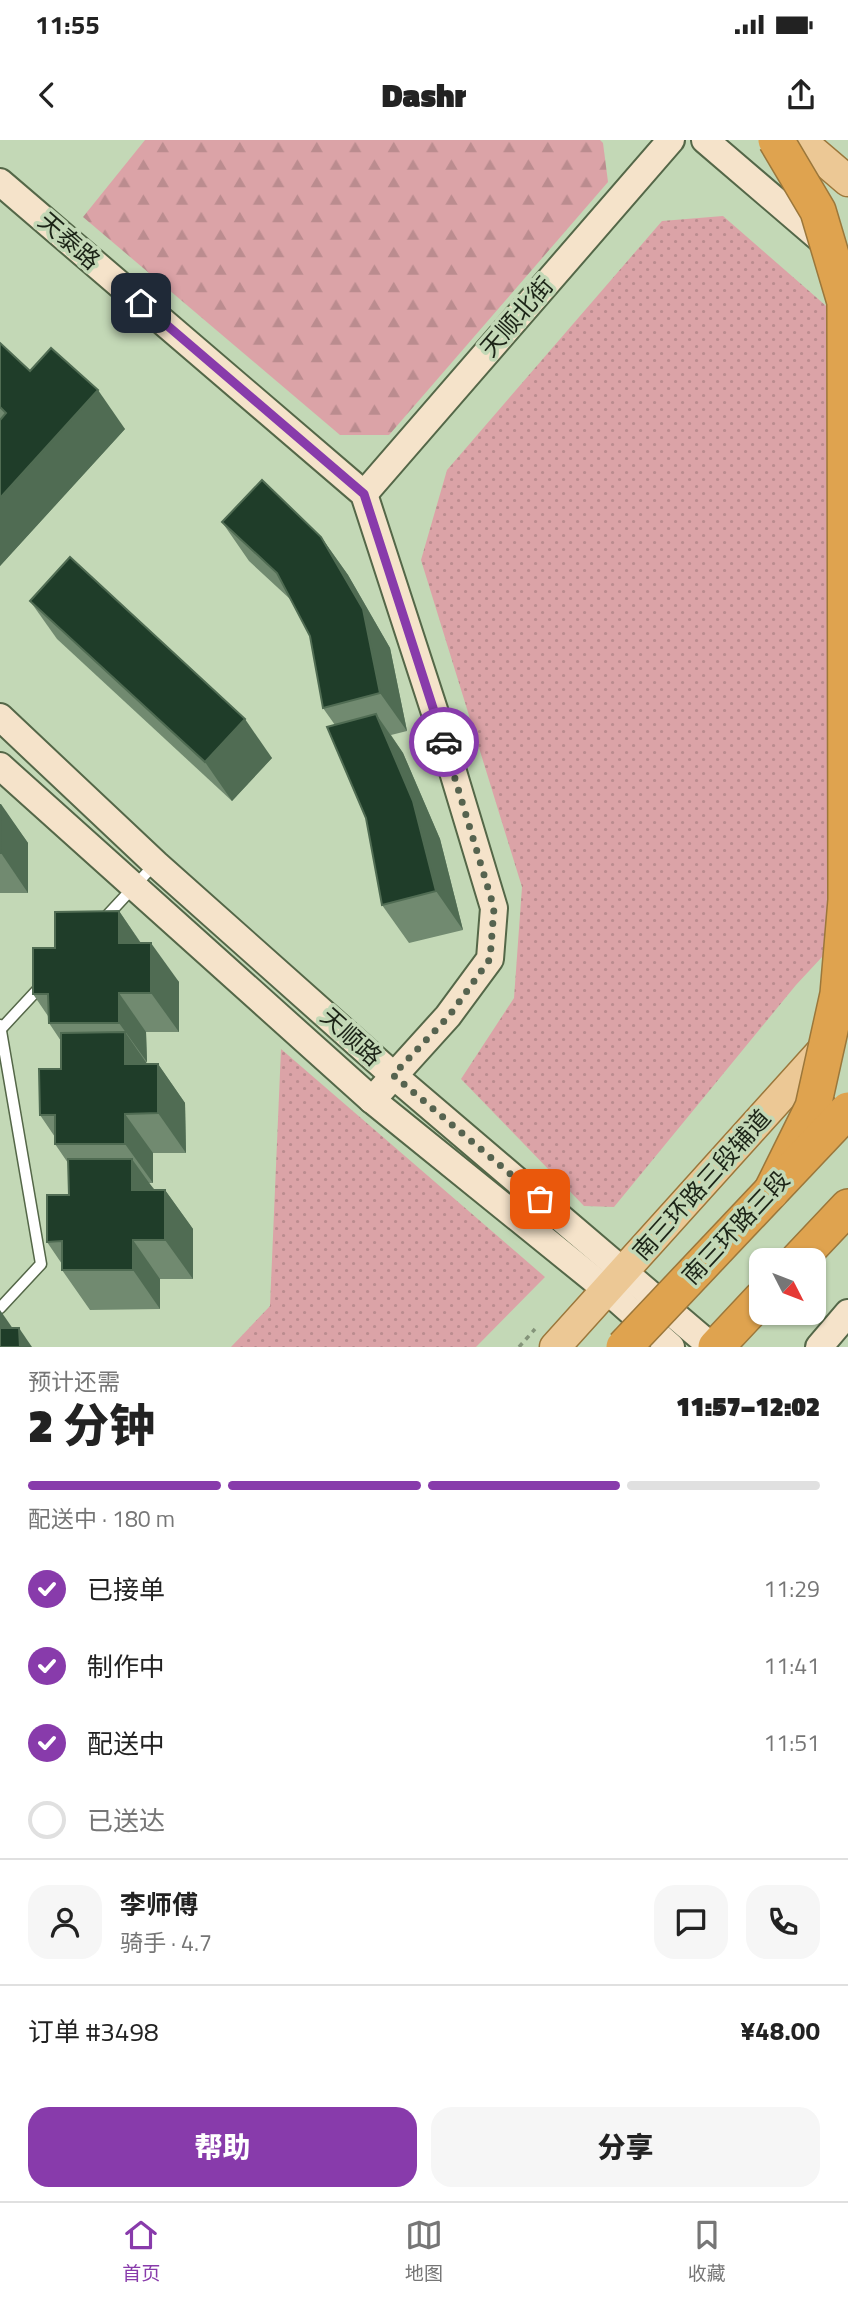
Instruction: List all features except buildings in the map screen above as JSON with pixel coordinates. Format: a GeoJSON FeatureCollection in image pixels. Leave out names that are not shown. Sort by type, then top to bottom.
{"type":"FeatureCollection","features":[{"type":"Feature","properties":{"kind":"highway"},"geometry":{"type":"LineString","coordinates":[[771,1192],[813,1107],[838,994],[846,900],[845,302],[818,211],[775,140]]}},
{"type":"Feature","properties":{"kind":"highway","name":"南三环路三段"},"geometry":{"type":"LineString","coordinates":[[624,1347],[848,1110]]}},
{"type":"Feature","properties":{"kind":"highway"},"geometry":{"type":"LineString","coordinates":[[809,1248],[848,1207]]}},
{"type":"Feature","properties":{"kind":"highway"},"geometry":{"type":"LineString","coordinates":[[714,1347],[749,1311]]}},
{"type":"Feature","properties":{"kind":"main road"},"geometry":{"type":"LineString","coordinates":[[800,140],[848,181]]}},
{"type":"Feature","properties":{"kind":"main road","name":"南三环路三段辅道"},"geometry":{"type":"LineString","coordinates":[[555,1347],[848,1022]]}},
{"type":"Feature","properties":{"kind":"street","name":"天顺北街"},"geometry":{"type":"LineString","coordinates":[[364,494],[670,140]]}},
{"type":"Feature","properties":{"kind":"street"},"geometry":{"type":"LineString","coordinates":[[705,140],[848,263]]}},
{"type":"Feature","properties":{"kind":"street","name":"天泰路"},"geometry":{"type":"LineString","coordinates":[[0,182],[364,494]]}},
{"type":"Feature","properties":{"kind":"street"},"geometry":{"type":"LineString","coordinates":[[364,494],[438,722],[494,908],[490,959],[449,1016],[372,1100]]}},
{"type":"Feature","properties":{"kind":"street","name":"天顺路"},"geometry":{"type":"LineString","coordinates":[[0,717],[156,864],[393,1075],[616,1281],[671,1347]]}},
{"type":"Feature","properties":{"kind":"street","name":"天顺路"},"geometry":{"type":"LineString","coordinates":[[0,765],[372,1100],[616,1281],[714,1347]]}},
{"type":"Feature","properties":{"kind":"street"},"geometry":{"type":"LineString","coordinates":[[819,1347],[848,1313]]}},
{"type":"Feature","properties":{"kind":"lane"},"geometry":{"type":"LineString","coordinates":[[97,926],[156,864]]}},
{"type":"Feature","properties":{"kind":"lane"},"geometry":{"type":"LineString","coordinates":[[0,1308],[41,1264],[1,1028],[50,977]]}},
{"type":"Feature","properties":{"kind":"green space"},"geometry":{"type":"Polygon","coordinates":[[[145,140],[600,140],[603,143],[608,182],[389,435],[340,435],[83,217],[145,140]]]}},
{"type":"Feature","properties":{"kind":"green space"},"geometry":{"type":"Polygon","coordinates":[[[723,216],[848,325],[848,929],[796,985],[614,1207],[584,1206],[461,1079],[514,998],[522,887],[421,560],[447,470],[662,221],[723,216]]]}},
{"type":"Feature","properties":{"kind":"green space"},"geometry":{"type":"Polygon","coordinates":[[[281,1049],[545,1277],[476,1347],[231,1347],[270,1306],[281,1049]]]}},
{"type":"Feature","properties":{"kind":"way so far"},"geometry":{"type":"LineString","coordinates":[[444,742],[494,908],[490,959],[449,1016],[393,1075],[540,1199]]}},
{"type":"Feature","properties":{"kind":"route"},"geometry":{"type":"LineString","coordinates":[[141,303],[364,494],[444,742]]}}]}
